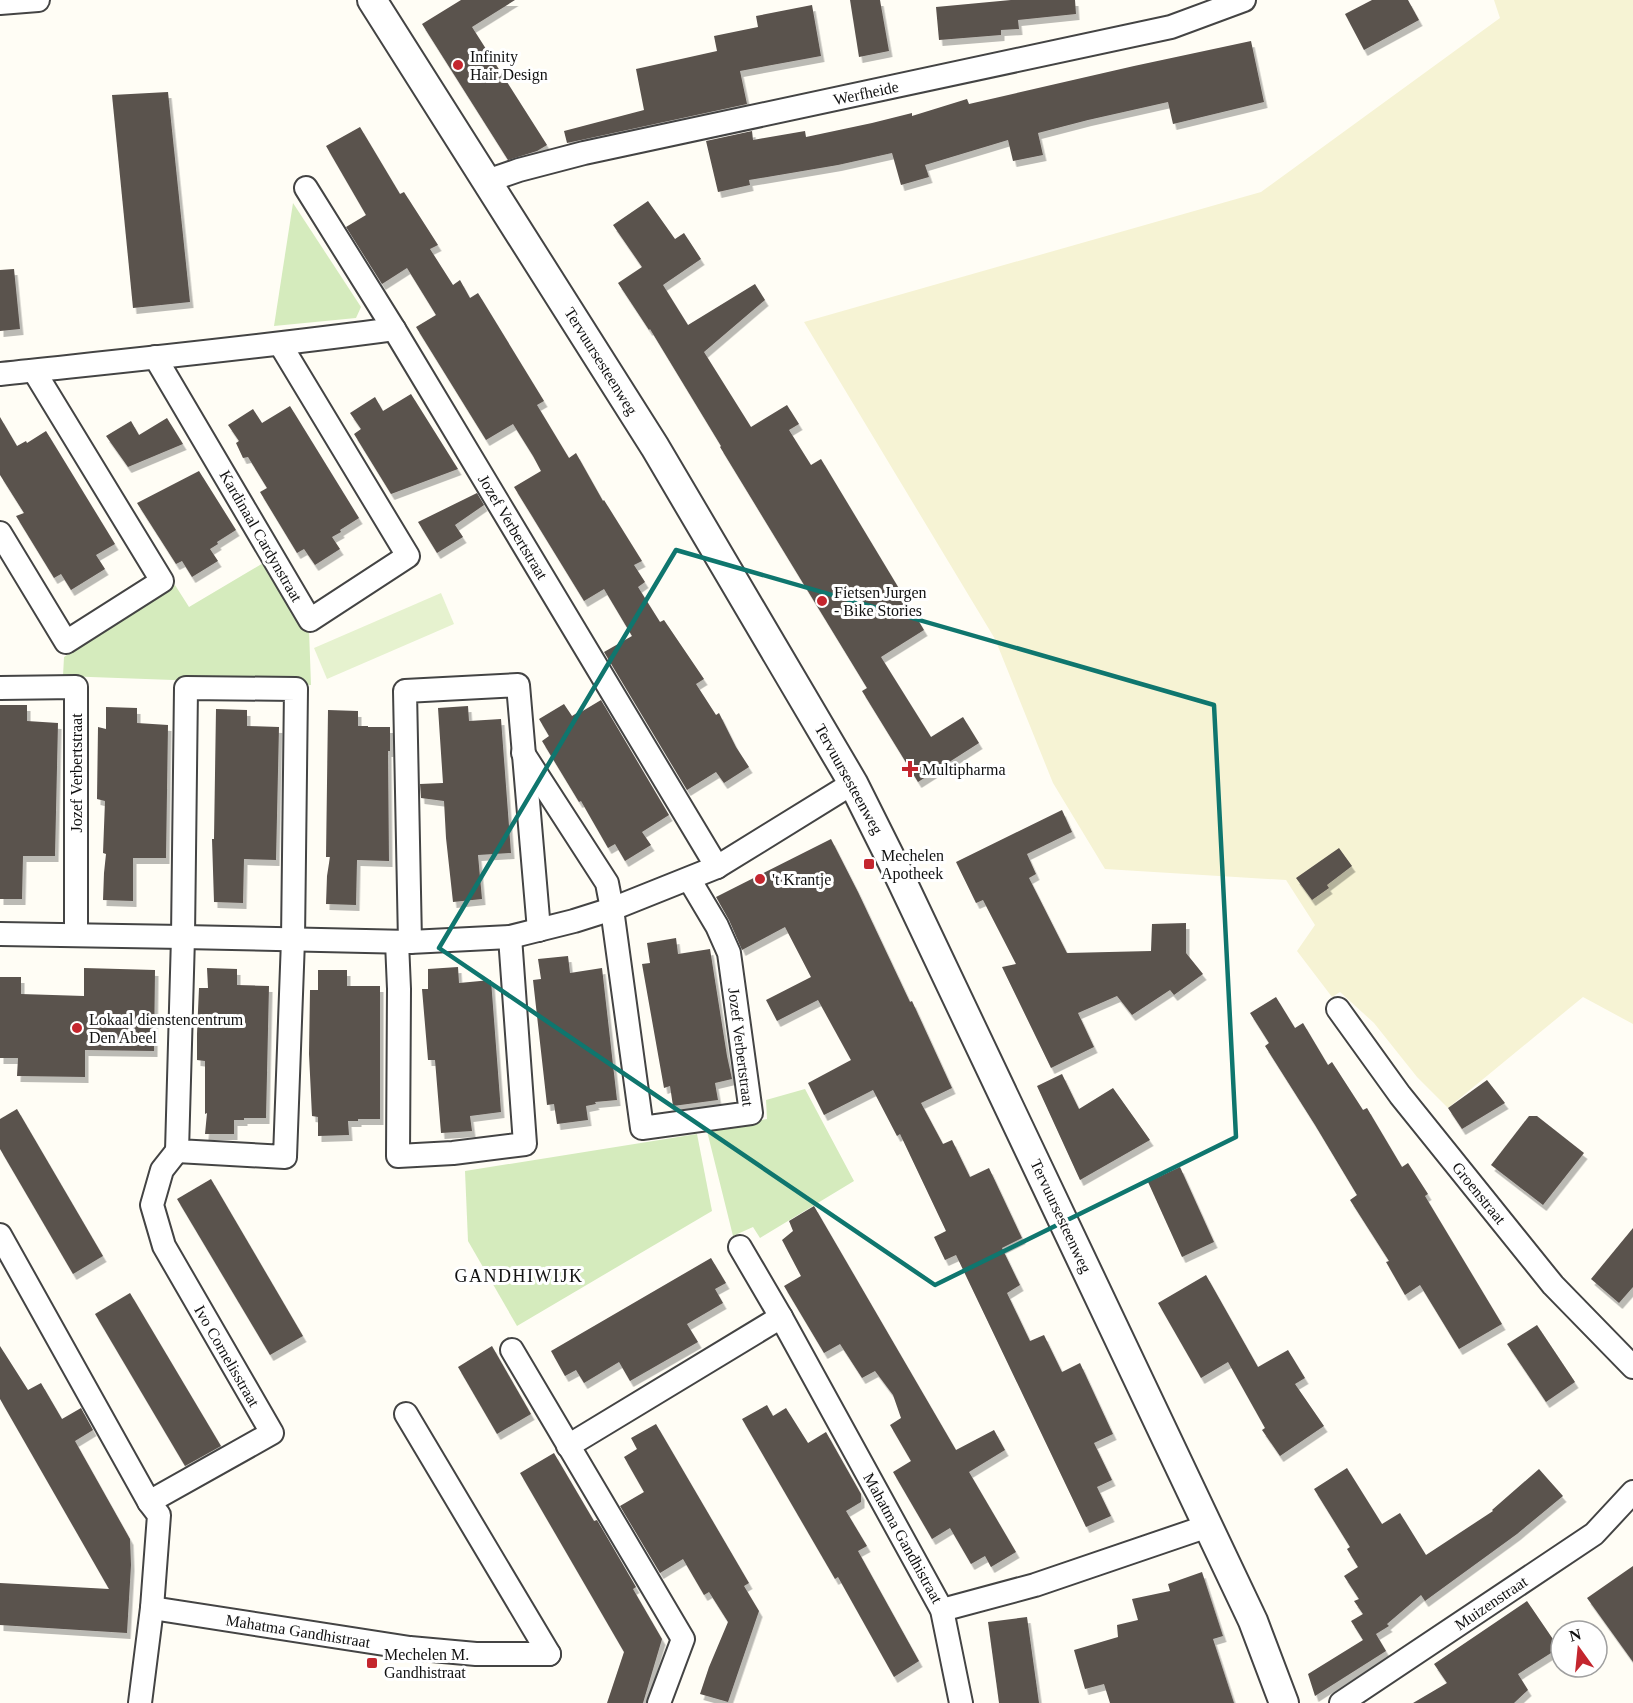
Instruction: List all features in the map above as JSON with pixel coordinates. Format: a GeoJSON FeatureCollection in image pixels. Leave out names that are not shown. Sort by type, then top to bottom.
{"type":"FeatureCollection","features":[{"type":"Feature","properties":{"kind":"street"},"geometry":{"type":"LineString","coordinates":[[0,3],[38,0]]}},
{"type":"Feature","properties":{"kind":"street","name":"Tervuursesteenweg"},"geometry":{"type":"LineString","coordinates":[[372,0],[655,447],[853,783],[1253,1621],[1284,1703]]}},
{"type":"Feature","properties":{"kind":"street","name":"Werfheide"},"geometry":{"type":"LineString","coordinates":[[487,181],[584,153],[1171,27],[1244,0]]}},
{"type":"Feature","properties":{"kind":"street","name":"Jozef Verbertstraat"},"geometry":{"type":"LineString","coordinates":[[306,188],[394,329],[717,867]]}},
{"type":"Feature","properties":{"kind":"street"},"geometry":{"type":"LineString","coordinates":[[0,374],[280,344],[394,329]]}},
{"type":"Feature","properties":{"kind":"street","name":"Kardinaal Cardynstraat"},"geometry":{"type":"LineString","coordinates":[[155,357],[310,620],[408,555],[280,344]]}},
{"type":"Feature","properties":{"kind":"street"},"geometry":{"type":"LineString","coordinates":[[0,533],[66,642],[162,581],[34,370]]}},
{"type":"Feature","properties":{"kind":"street","name":"Jozef Verbertstraat"},"geometry":{"type":"LineString","coordinates":[[510,937],[525,1144],[453,1153],[398,1156],[399,989],[404,942],[405,692],[518,685],[539,930]]}},
{"type":"Feature","properties":{"kind":"street","name":"Jozef Verbertstraat"},"geometry":{"type":"LineString","coordinates":[[0,688],[76,687],[76,934]]}},
{"type":"Feature","properties":{"kind":"street"},"geometry":{"type":"LineString","coordinates":[[186,688],[297,689],[293,939],[285,1157],[177,1151],[183,937],[186,688]]}},
{"type":"Feature","properties":{"kind":"street","name":"Jozef Verbertstraat"},"geometry":{"type":"LineString","coordinates":[[523,753],[607,883],[642,1128],[751,1113],[729,953],[717,926],[689,879]]}},
{"type":"Feature","properties":{"kind":"street"},"geometry":{"type":"LineString","coordinates":[[0,934],[404,942],[510,937],[612,909],[717,867],[853,783]]}},
{"type":"Feature","properties":{"kind":"street","name":"Groenstraat"},"geometry":{"type":"LineString","coordinates":[[1338,1009],[1400,1095],[1553,1285],[1633,1367]]}},
{"type":"Feature","properties":{"kind":"street","name":"Ivo Cornelisstraat"},"geometry":{"type":"LineString","coordinates":[[149,1502],[272,1433],[164,1246],[152,1205],[162,1170],[177,1151]]}},
{"type":"Feature","properties":{"kind":"street"},"geometry":{"type":"LineString","coordinates":[[0,1235],[149,1502],[159,1515],[152,1608],[140,1703]]}},
{"type":"Feature","properties":{"kind":"street","name":"Mahatma Gandhistraat"},"geometry":{"type":"LineString","coordinates":[[740,1247],[942,1610],[1035,1585],[1208,1526]]}},
{"type":"Feature","properties":{"kind":"street"},"geometry":{"type":"LineString","coordinates":[[568,1446],[781,1317]]}},
{"type":"Feature","properties":{"kind":"street"},"geometry":{"type":"LineString","coordinates":[[512,1350],[683,1640],[659,1703]]}},
{"type":"Feature","properties":{"kind":"street","name":"Mahatma Gandhistraat"},"geometry":{"type":"LineString","coordinates":[[152,1608],[410,1648],[476,1654],[549,1654],[406,1414]]}},
{"type":"Feature","properties":{"kind":"street","name":"Muizenstraat"},"geometry":{"type":"LineString","coordinates":[[1341,1703],[1594,1534],[1633,1492]]}},
{"type":"Feature","properties":{"kind":"street"},"geometry":{"type":"LineString","coordinates":[[942,1610],[961,1703]]}},
{"type":"Feature","properties":{"kind":"highlighted area"},"geometry":{"type":"Polygon","coordinates":[[[676,550],[1214,705],[1236,1137],[935,1285],[439,948],[676,550]]]}},
{"type":"Feature","properties":{"kind":"shaded area"},"geometry":{"type":"Polygon","coordinates":[[[1494,0],[1633,0],[1633,1024],[1583,997],[1448,1108],[1417,1077],[1374,1023],[1340,992],[1332,997],[1297,951],[1315,925],[1286,880],[1105,869],[1053,783],[995,639],[804,322],[1261,192],[1500,18],[1494,0]]]}},
{"type":"Feature","properties":{"kind":"green space"},"geometry":{"type":"Polygon","coordinates":[[[293,203],[361,307],[356,318],[274,326],[293,203]]]}},
{"type":"Feature","properties":{"kind":"green space"},"geometry":{"type":"Polygon","coordinates":[[[265,562],[309,630],[311,685],[63,676],[64,657],[175,585],[189,607],[265,562]]]}},
{"type":"Feature","properties":{"kind":"green space"},"geometry":{"type":"Polygon","coordinates":[[[441,593],[454,624],[327,679],[314,648],[441,593]]]}},
{"type":"Feature","properties":{"kind":"green space"},"geometry":{"type":"Polygon","coordinates":[[[805,1089],[854,1181],[760,1238],[753,1227],[733,1236],[707,1131],[767,1119],[766,1100],[805,1089]]]}},
{"type":"Feature","properties":{"kind":"green space"},"geometry":{"type":"Polygon","coordinates":[[[697,1134],[712,1211],[517,1326],[468,1241],[465,1171],[697,1134]]]}},
{"type":"Feature","properties":{"kind":"building"},"geometry":{"type":"Polygon","coordinates":[[[461,0],[515,0],[472,27],[547,145],[537,151],[508,160],[422,24],[461,0]]]}},
{"type":"Feature","properties":{"kind":"building"},"geometry":{"type":"Polygon","coordinates":[[[850,0],[880,0],[889,51],[859,57],[850,0]]]}},
{"type":"Feature","properties":{"kind":"building"},"geometry":{"type":"Polygon","coordinates":[[[1011,0],[1075,0],[1076,14],[1018,20],[1019,29],[1001,30],[1001,35],[939,40],[936,7],[1011,0]]]}},
{"type":"Feature","properties":{"kind":"building"},"geometry":{"type":"Polygon","coordinates":[[[1372,0],[1408,0],[1419,20],[1364,50],[1345,14],[1372,0]]]}},
{"type":"Feature","properties":{"kind":"building"},"geometry":{"type":"Polygon","coordinates":[[[812,5],[821,56],[740,71],[747,104],[567,143],[564,131],[644,110],[636,69],[717,51],[714,36],[758,27],[756,16],[812,5]]]}},
{"type":"Feature","properties":{"kind":"building"},"geometry":{"type":"Polygon","coordinates":[[[1251,41],[1264,102],[1173,124],[1168,102],[1088,120],[1038,133],[1043,155],[1013,161],[1008,140],[925,165],[929,177],[901,185],[892,153],[749,180],[750,185],[718,192],[706,141],[752,131],[753,140],[805,131],[806,137],[912,113],[912,116],[967,99],[969,104],[1251,41]]]}},
{"type":"Feature","properties":{"kind":"building"},"geometry":{"type":"Polygon","coordinates":[[[168,92],[190,302],[133,308],[112,95],[168,92]]]}},
{"type":"Feature","properties":{"kind":"building"},"geometry":{"type":"Polygon","coordinates":[[[360,127],[400,194],[404,192],[438,245],[430,249],[453,285],[460,280],[470,298],[478,293],[544,401],[537,405],[569,458],[576,453],[603,501],[642,561],[634,565],[645,582],[638,587],[660,622],[664,620],[704,679],[696,684],[716,715],[719,713],[749,767],[724,783],[716,772],[687,790],[604,652],[632,636],[604,589],[584,601],[514,487],[541,471],[533,456],[513,424],[486,440],[416,327],[436,315],[407,268],[382,284],[346,227],[366,215],[326,146],[360,127]]]}},
{"type":"Feature","properties":{"kind":"building"},"geometry":{"type":"Polygon","coordinates":[[[648,201],[675,239],[684,233],[701,259],[663,285],[688,325],[755,284],[765,300],[704,352],[751,427],[787,405],[799,424],[789,430],[811,465],[821,459],[924,630],[881,657],[931,737],[963,717],[979,743],[918,782],[862,691],[867,688],[650,329],[618,283],[642,267],[613,225],[648,201]]]}},
{"type":"Feature","properties":{"kind":"building"},"geometry":{"type":"Polygon","coordinates":[[[14,269],[20,329],[0,331],[0,270],[14,269]]]}},
{"type":"Feature","properties":{"kind":"building"},"geometry":{"type":"Polygon","coordinates":[[[411,394],[458,469],[391,494],[354,434],[361,429],[350,413],[375,397],[383,411],[411,394]]]}},
{"type":"Feature","properties":{"kind":"building"},"geometry":{"type":"Polygon","coordinates":[[[290,406],[359,518],[332,537],[340,549],[315,565],[304,549],[297,553],[260,492],[267,488],[248,457],[243,458],[236,443],[239,441],[228,425],[253,409],[262,423],[290,406]]]}},
{"type":"Feature","properties":{"kind":"building"},"geometry":{"type":"Polygon","coordinates":[[[0,417],[17,446],[26,441],[27,443],[46,431],[115,544],[96,555],[105,569],[71,590],[61,574],[54,578],[16,516],[24,513],[0,475],[0,417]]]}},
{"type":"Feature","properties":{"kind":"building"},"geometry":{"type":"Polygon","coordinates":[[[167,418],[183,444],[128,467],[106,436],[131,421],[139,435],[167,418]]]}},
{"type":"Feature","properties":{"kind":"building"},"geometry":{"type":"Polygon","coordinates":[[[199,471],[236,530],[210,549],[218,561],[192,577],[182,561],[176,564],[137,503],[199,471]]]}},
{"type":"Feature","properties":{"kind":"building"},"geometry":{"type":"Polygon","coordinates":[[[477,493],[484,505],[455,525],[463,537],[437,553],[418,522],[477,493]]]}},
{"type":"Feature","properties":{"kind":"building"},"geometry":{"type":"Polygon","coordinates":[[[601,700],[669,815],[642,832],[651,845],[625,861],[615,844],[608,848],[542,741],[549,736],[539,719],[564,704],[572,716],[601,700]]]}},
{"type":"Feature","properties":{"kind":"building"},"geometry":{"type":"Polygon","coordinates":[[[0,705],[27,705],[27,721],[58,723],[55,856],[23,856],[22,899],[0,899],[0,705]]]}},
{"type":"Feature","properties":{"kind":"building"},"geometry":{"type":"Polygon","coordinates":[[[468,706],[469,721],[501,719],[511,853],[478,855],[482,899],[453,902],[444,801],[421,798],[420,784],[443,783],[438,708],[468,706]]]}},
{"type":"Feature","properties":{"kind":"building"},"geometry":{"type":"Polygon","coordinates":[[[106,707],[137,708],[137,723],[168,725],[166,858],[133,858],[133,901],[103,900],[106,854],[103,853],[105,801],[97,799],[98,727],[106,729],[106,707]]]}},
{"type":"Feature","properties":{"kind":"building"},"geometry":{"type":"Polygon","coordinates":[[[216,709],[247,710],[247,726],[279,727],[276,860],[244,859],[243,903],[214,902],[212,839],[214,839],[216,709]]]}},
{"type":"Feature","properties":{"kind":"building"},"geometry":{"type":"Polygon","coordinates":[[[328,710],[358,711],[358,726],[390,727],[390,751],[388,751],[389,861],[357,860],[356,905],[326,904],[330,857],[326,857],[328,710]]]}},
{"type":"Feature","properties":{"kind":"building"},"geometry":{"type":"Polygon","coordinates":[[[1062,810],[1072,832],[1027,854],[1036,874],[1029,878],[1067,953],[1151,951],[1152,924],[1186,923],[1186,953],[1203,974],[1174,995],[1170,990],[1132,1015],[1117,996],[1078,1013],[1094,1047],[1051,1068],[1002,967],[1016,964],[983,900],[976,903],[956,862],[1062,810]]]}},
{"type":"Feature","properties":{"kind":"building"},"geometry":{"type":"Polygon","coordinates":[[[831,839],[910,1002],[912,1001],[952,1088],[921,1103],[943,1144],[952,1140],[970,1177],[989,1168],[1022,1238],[1002,1248],[1020,1285],[1007,1293],[1030,1341],[1044,1335],[1062,1372],[1080,1363],[1113,1434],[1094,1443],[1112,1480],[1097,1487],[1111,1516],[1086,1527],[956,1255],[945,1260],[934,1237],[946,1231],[900,1134],[897,1136],[873,1090],[824,1115],[808,1083],[851,1060],[818,1000],[777,1021],[766,1000],[811,977],[785,927],[742,950],[716,897],[831,839]]]}},
{"type":"Feature","properties":{"kind":"building"},"geometry":{"type":"Polygon","coordinates":[[[1339,848],[1352,866],[1327,885],[1329,888],[1312,900],[1296,878],[1339,848]]]}},
{"type":"Feature","properties":{"kind":"building"},"geometry":{"type":"Polygon","coordinates":[[[676,938],[678,954],[710,949],[732,1079],[715,1083],[718,1100],[673,1106],[670,1086],[664,1088],[642,964],[650,963],[647,943],[676,938]]]}},
{"type":"Feature","properties":{"kind":"building"},"geometry":{"type":"Polygon","coordinates":[[[568,956],[570,973],[602,968],[617,1100],[595,1102],[596,1104],[586,1106],[588,1120],[557,1124],[554,1104],[547,1105],[533,980],[541,979],[538,959],[568,956]]]}},
{"type":"Feature","properties":{"kind":"building"},"geometry":{"type":"Polygon","coordinates":[[[458,967],[459,983],[491,980],[501,1112],[470,1116],[472,1131],[441,1133],[435,1060],[428,1060],[422,989],[428,989],[428,969],[458,967]]]}},
{"type":"Feature","properties":{"kind":"building","name":"Lokaal dienstencentrum Den Abeel"},"geometry":{"type":"Polygon","coordinates":[[[84,968],[155,970],[154,1051],[85,1050],[85,1077],[17,1076],[18,1058],[0,1058],[0,977],[21,977],[21,994],[84,996],[84,968]]]}},
{"type":"Feature","properties":{"kind":"building"},"geometry":{"type":"Polygon","coordinates":[[[207,968],[237,969],[237,985],[269,986],[266,1118],[234,1120],[234,1134],[205,1134],[207,1113],[205,1114],[205,1061],[197,1060],[197,1034],[199,988],[208,988],[207,968]]]}},
{"type":"Feature","properties":{"kind":"building"},"geometry":{"type":"Polygon","coordinates":[[[318,970],[347,970],[347,986],[380,986],[380,1119],[348,1121],[349,1135],[318,1136],[318,1117],[312,1116],[309,1054],[310,990],[318,990],[318,970]]]}},
{"type":"Feature","properties":{"kind":"building"},"geometry":{"type":"Polygon","coordinates":[[[1276,997],[1295,1028],[1303,1023],[1328,1065],[1332,1062],[1363,1110],[1367,1108],[1402,1167],[1408,1163],[1428,1194],[1425,1196],[1502,1324],[1459,1349],[1420,1285],[1405,1295],[1386,1262],[1389,1261],[1350,1200],[1357,1195],[1265,1046],[1269,1043],[1250,1013],[1276,997]]]}},
{"type":"Feature","properties":{"kind":"building"},"geometry":{"type":"Polygon","coordinates":[[[1062,1074],[1079,1109],[1113,1088],[1150,1140],[1080,1180],[1037,1086],[1062,1074]]]}},
{"type":"Feature","properties":{"kind":"building"},"geometry":{"type":"Polygon","coordinates":[[[1487,1080],[1505,1103],[1462,1129],[1448,1108],[1487,1080]]]}},
{"type":"Feature","properties":{"kind":"building"},"geometry":{"type":"Polygon","coordinates":[[[17,1109],[103,1256],[73,1274],[0,1149],[0,1119],[17,1109]]]}},
{"type":"Feature","properties":{"kind":"building"},"geometry":{"type":"Polygon","coordinates":[[[1529,1116],[1537,1116],[1584,1153],[1543,1205],[1491,1165],[1529,1116]]]}},
{"type":"Feature","properties":{"kind":"building"},"geometry":{"type":"Polygon","coordinates":[[[1180,1167],[1214,1242],[1182,1257],[1148,1182],[1180,1167]]]}},
{"type":"Feature","properties":{"kind":"building"},"geometry":{"type":"Polygon","coordinates":[[[211,1179],[303,1336],[270,1355],[177,1199],[211,1179]]]}},
{"type":"Feature","properties":{"kind":"building"},"geometry":{"type":"Polygon","coordinates":[[[814,1206],[956,1450],[994,1430],[1005,1450],[969,1472],[1016,1552],[991,1567],[985,1556],[971,1564],[950,1528],[932,1539],[893,1472],[911,1461],[890,1425],[901,1418],[893,1395],[875,1371],[862,1378],[840,1344],[824,1353],[784,1286],[801,1276],[782,1240],[793,1231],[789,1221],[814,1206]]]}},
{"type":"Feature","properties":{"kind":"building"},"geometry":{"type":"Polygon","coordinates":[[[1633,1228],[1633,1287],[1619,1303],[1591,1279],[1633,1228]]]}},
{"type":"Feature","properties":{"kind":"building"},"geometry":{"type":"Polygon","coordinates":[[[711,1258],[726,1283],[715,1289],[723,1303],[687,1324],[698,1342],[630,1381],[619,1362],[584,1383],[576,1370],[565,1376],[551,1351],[711,1258]]]}},
{"type":"Feature","properties":{"kind":"building"},"geometry":{"type":"Polygon","coordinates":[[[1206,1275],[1258,1367],[1288,1350],[1305,1378],[1295,1384],[1324,1426],[1280,1456],[1262,1430],[1265,1428],[1228,1362],[1201,1378],[1158,1303],[1206,1275]]]}},
{"type":"Feature","properties":{"kind":"building"},"geometry":{"type":"Polygon","coordinates":[[[130,1293],[221,1446],[185,1466],[95,1314],[130,1293]]]}},
{"type":"Feature","properties":{"kind":"building"},"geometry":{"type":"Polygon","coordinates":[[[1537,1325],[1575,1382],[1546,1402],[1507,1344],[1537,1325]]]}},
{"type":"Feature","properties":{"kind":"building"},"geometry":{"type":"Polygon","coordinates":[[[0,1346],[28,1390],[41,1383],[62,1419],[81,1408],[93,1430],[75,1441],[130,1539],[131,1565],[127,1633],[0,1625],[0,1583],[109,1589],[0,1399],[0,1346]]]}},
{"type":"Feature","properties":{"kind":"building"},"geometry":{"type":"Polygon","coordinates":[[[492,1346],[531,1414],[497,1434],[458,1367],[492,1346]]]}},
{"type":"Feature","properties":{"kind":"building"},"geometry":{"type":"Polygon","coordinates":[[[767,1405],[773,1416],[786,1408],[808,1443],[826,1432],[861,1494],[861,1502],[846,1511],[867,1546],[858,1551],[919,1661],[894,1677],[838,1577],[835,1579],[742,1419],[767,1405]]]}},
{"type":"Feature","properties":{"kind":"building"},"geometry":{"type":"Polygon","coordinates":[[[656,1424],[749,1583],[744,1586],[759,1611],[728,1702],[700,1694],[728,1622],[709,1592],[704,1595],[683,1559],[660,1573],[620,1506],[644,1492],[624,1457],[637,1449],[631,1438],[656,1424]]]}},
{"type":"Feature","properties":{"kind":"building"},"geometry":{"type":"Polygon","coordinates":[[[554,1453],[636,1587],[633,1589],[662,1639],[643,1703],[607,1703],[624,1652],[520,1473],[554,1453]]]}},
{"type":"Feature","properties":{"kind":"building"},"geometry":{"type":"Polygon","coordinates":[[[1347,1468],[1382,1524],[1400,1513],[1426,1555],[1493,1511],[1539,1469],[1563,1496],[1517,1534],[1425,1601],[1421,1595],[1387,1624],[1389,1626],[1376,1634],[1386,1651],[1315,1696],[1308,1674],[1363,1640],[1351,1621],[1363,1614],[1354,1601],[1359,1599],[1344,1576],[1358,1567],[1347,1549],[1350,1547],[1314,1489],[1347,1468]]]}},
{"type":"Feature","properties":{"kind":"building"},"geometry":{"type":"Polygon","coordinates":[[[1633,1566],[1633,1662],[1609,1629],[1609,1619],[1602,1619],[1587,1598],[1633,1566]]]}},
{"type":"Feature","properties":{"kind":"building"},"geometry":{"type":"Polygon","coordinates":[[[1202,1572],[1223,1636],[1213,1639],[1234,1703],[1110,1703],[1104,1684],[1085,1689],[1074,1650],[1118,1637],[1117,1625],[1138,1620],[1132,1599],[1170,1591],[1168,1584],[1202,1572]]]}},
{"type":"Feature","properties":{"kind":"building"},"geometry":{"type":"Polygon","coordinates":[[[1527,1601],[1549,1633],[1549,1654],[1518,1674],[1528,1690],[1514,1703],[1413,1703],[1447,1683],[1434,1664],[1527,1601]]]}},
{"type":"Feature","properties":{"kind":"building"},"geometry":{"type":"Polygon","coordinates":[[[1027,1617],[1039,1703],[999,1703],[988,1622],[1027,1617]]]}},
{"type":"Feature","properties":{"kind":"place","name":"Infinity Hair Design"},"geometry":{"type":"Point","coordinates":[458,65]}},
{"type":"Feature","properties":{"kind":"place","name":"Fietsen Jurgen - Bike Stories"},"geometry":{"type":"Point","coordinates":[822,601]}},
{"type":"Feature","properties":{"kind":"place","name":"Multipharma"},"geometry":{"type":"Point","coordinates":[910,769]}},
{"type":"Feature","properties":{"kind":"place","name":"Mechelen Apotheek"},"geometry":{"type":"Point","coordinates":[869,864]}},
{"type":"Feature","properties":{"kind":"place","name":"'t Krantje"},"geometry":{"type":"Point","coordinates":[760,879]}},
{"type":"Feature","properties":{"kind":"place","name":"Lokaal dienstencentrum Den Abeel"},"geometry":{"type":"Point","coordinates":[77,1028]}},
{"type":"Feature","properties":{"kind":"place","name":"Mechelen M. Gandhistraat"},"geometry":{"type":"Point","coordinates":[372,1663]}},
{"type":"Feature","properties":{"kind":"district","name":"GANDHIWIJK"},"geometry":{"type":"Point","coordinates":[519,1276]}}]}
